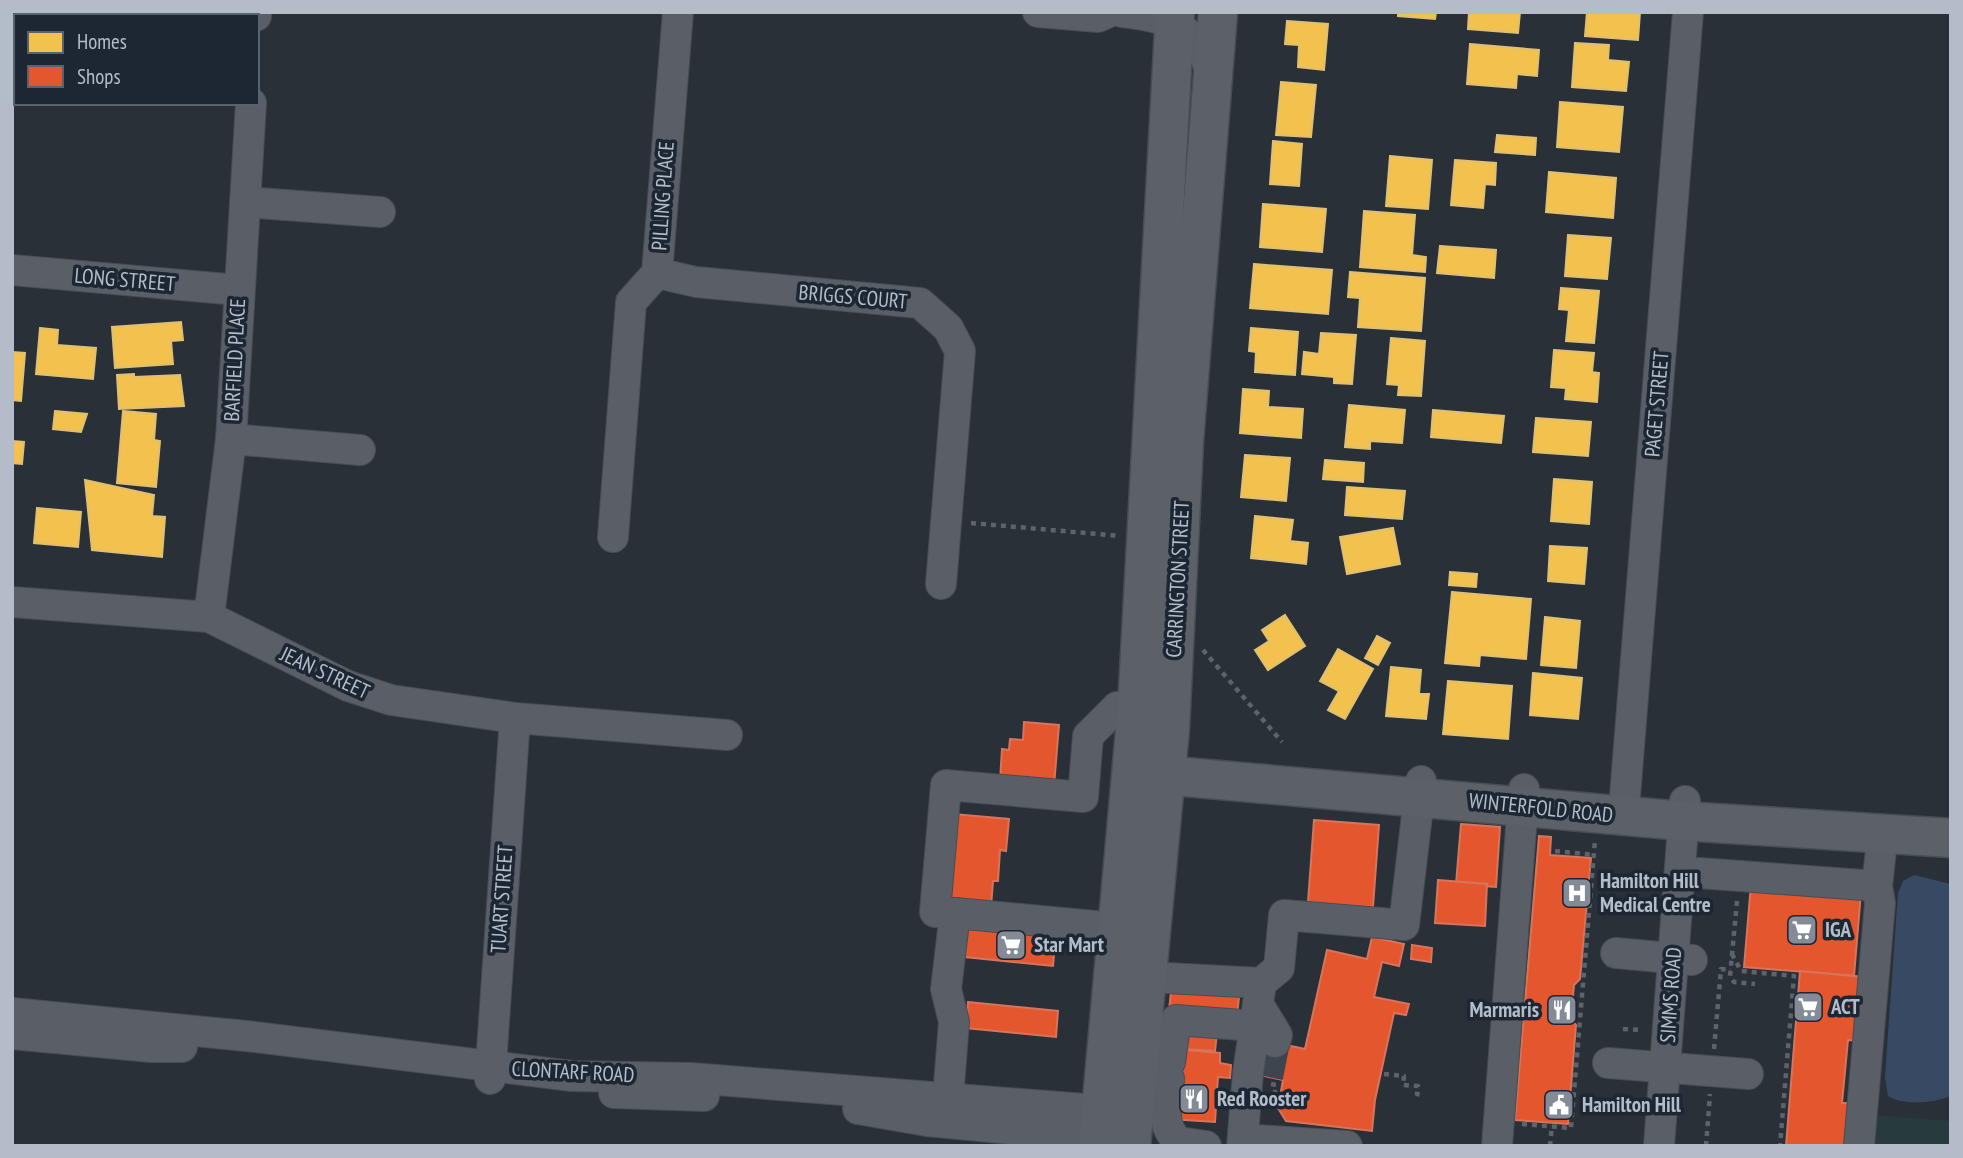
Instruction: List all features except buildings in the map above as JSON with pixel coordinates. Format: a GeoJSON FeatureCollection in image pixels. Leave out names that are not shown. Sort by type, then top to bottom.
{"type":"FeatureCollection","features":[{"type":"Feature","properties":{"kind":"main road","name":"CARRINGTON STREET"},"geometry":{"type":"LineString","coordinates":[[1116,1132],[1148,977],[1150,762],[1184,441],[1218,12]]}},
{"type":"Feature","properties":{"kind":"main road","name":"CARRINGTON STREET"},"geometry":{"type":"LineString","coordinates":[[1116,1132],[1116,928],[1150,762],[1137,709],[1180,16]]}},
{"type":"Feature","properties":{"kind":"main road","name":"WINTERFOLD ROAD"},"geometry":{"type":"LineString","coordinates":[[1150,762],[1951,838]]}},
{"type":"Feature","properties":{"kind":"main road","name":"WINTERFOLD ROAD"},"geometry":{"type":"LineString","coordinates":[[1524,797],[1625,796],[1694,812],[1951,822]]}},
{"type":"Feature","properties":{"kind":"street","name":"PILLING PLACE"},"geometry":{"type":"LineString","coordinates":[[613,537],[631,302],[657,273],[678,12]]}},
{"type":"Feature","properties":{"kind":"street"},"geometry":{"type":"LineString","coordinates":[[1038,12],[1180,16],[1198,41],[1212,74]]}},
{"type":"Feature","properties":{"kind":"street","name":"PAGET STREET"},"geometry":{"type":"LineString","coordinates":[[1625,796],[1688,12]]}},
{"type":"Feature","properties":{"kind":"street","name":"BARFIELD PLACE"},"geometry":{"type":"LineString","coordinates":[[209,617],[231,439],[251,105]]}},
{"type":"Feature","properties":{"kind":"street"},"geometry":{"type":"LineString","coordinates":[[245,202],[380,212]]}},
{"type":"Feature","properties":{"kind":"street","name":"LONG STREET"},"geometry":{"type":"LineString","coordinates":[[12,270],[238,290]]}},
{"type":"Feature","properties":{"kind":"street","name":"BRIGGS COURT"},"geometry":{"type":"LineString","coordinates":[[657,273],[696,282],[920,303],[948,328],[960,351],[941,584]]}},
{"type":"Feature","properties":{"kind":"street"},"geometry":{"type":"LineString","coordinates":[[231,439],[360,450]]}},
{"type":"Feature","properties":{"kind":"street","name":"JEAN STREET"},"geometry":{"type":"LineString","coordinates":[[12,602],[209,617],[369,695],[515,718],[727,735]]}},
{"type":"Feature","properties":{"kind":"street"},"geometry":{"type":"LineString","coordinates":[[1116,928],[935,912],[946,785],[1083,797],[1088,736],[1117,707],[1137,709]]}},
{"type":"Feature","properties":{"kind":"street","name":"TUART STREET"},"geometry":{"type":"LineString","coordinates":[[490,1073],[515,718]]}},
{"type":"Feature","properties":{"kind":"street"},"geometry":{"type":"LineString","coordinates":[[1086,767],[1150,762]]}},
{"type":"Feature","properties":{"kind":"street"},"geometry":{"type":"LineString","coordinates":[[1347,1146],[1242,1142],[1245,1105],[1262,1014],[1279,968],[1284,915],[1404,925],[1408,872],[1421,789]]}},
{"type":"Feature","properties":{"kind":"street"},"geometry":{"type":"LineString","coordinates":[[1497,1146],[1524,797]]}},
{"type":"Feature","properties":{"kind":"street","name":"SIMMS ROAD"},"geometry":{"type":"LineString","coordinates":[[1683,959],[1699,873],[1694,812]]}},
{"type":"Feature","properties":{"kind":"street","name":"SIMMS ROAD"},"geometry":{"type":"LineString","coordinates":[[1659,1146],[1674,1068],[1694,812]]}},
{"type":"Feature","properties":{"kind":"street"},"geometry":{"type":"LineString","coordinates":[[1858,1146],[1880,903],[1877,886],[1883,832]]}},
{"type":"Feature","properties":{"kind":"street"},"geometry":{"type":"LineString","coordinates":[[1699,873],[1877,886]]}},
{"type":"Feature","properties":{"kind":"street"},"geometry":{"type":"LineString","coordinates":[[948,1098],[954,1022],[946,989],[955,913]]}},
{"type":"Feature","properties":{"kind":"street"},"geometry":{"type":"LineString","coordinates":[[1616,953],[1683,959]]}},
{"type":"Feature","properties":{"kind":"street"},"geometry":{"type":"LineString","coordinates":[[1148,977],[1262,1014]]}},
{"type":"Feature","properties":{"kind":"street","name":"CLONTARF ROAD"},"geometry":{"type":"LineString","coordinates":[[12,1013],[347,1047],[490,1073],[659,1097],[771,1098],[928,1121],[1116,1132]]}},
{"type":"Feature","properties":{"kind":"street"},"geometry":{"type":"LineString","coordinates":[[1206,1146],[1179,1142],[1167,1128],[1165,1120],[1176,1020],[1262,1014]]}},
{"type":"Feature","properties":{"kind":"street","name":"CLONTARF ROAD"},"geometry":{"type":"LineString","coordinates":[[12,1034],[151,1047],[233,1046],[490,1073],[691,1078],[882,1095],[948,1098],[1116,1132]]}},
{"type":"Feature","properties":{"kind":"street"},"geometry":{"type":"LineString","coordinates":[[1608,1063],[1748,1074]]}},
{"type":"Feature","properties":{"kind":"street","name":"SIMMS ROAD"},"geometry":{"type":"LineString","coordinates":[[1674,1068],[1676,1146]]}},
{"type":"Feature","properties":{"kind":"street"},"geometry":{"type":"LineString","coordinates":[[1245,1105],[1265,1090],[1268,1077]]}},
{"type":"Feature","properties":{"kind":"path"},"geometry":{"type":"LineString","coordinates":[[946,521],[1120,536]]}},
{"type":"Feature","properties":{"kind":"path"},"geometry":{"type":"LineString","coordinates":[[1198,645],[1282,743]]}},
{"type":"Feature","properties":{"kind":"path"},"geometry":{"type":"LineString","coordinates":[[1518,1124],[1571,1128],[1596,829]]}},
{"type":"Feature","properties":{"kind":"path"},"geometry":{"type":"LineString","coordinates":[[1555,851],[1594,855]]}},
{"type":"Feature","properties":{"kind":"path"},"geometry":{"type":"LineString","coordinates":[[1749,877],[1748,889],[1737,899],[1731,970],[1734,982],[1755,984]]}},
{"type":"Feature","properties":{"kind":"path"},"geometry":{"type":"LineString","coordinates":[[1732,954],[1741,971],[1794,976],[1780,1146]]}},
{"type":"Feature","properties":{"kind":"path"},"geometry":{"type":"LineString","coordinates":[[1714,1055],[1721,969],[1731,970]]}},
{"type":"Feature","properties":{"kind":"path"},"geometry":{"type":"LineString","coordinates":[[1384,1074],[1404,1076],[1403,1085],[1418,1086],[1417,1094],[1422,1095]]}},
{"type":"Feature","properties":{"kind":"path"},"geometry":{"type":"LineString","coordinates":[[1706,1146],[1711,1089],[1719,1089]]}},
{"type":"Feature","properties":{"kind":"path"},"geometry":{"type":"LineString","coordinates":[[1550,1146],[1552,1126]]}},
{"type":"Feature","properties":{"kind":"green space"},"geometry":{"type":"Polygon","coordinates":[[[1871,1115],[1951,1121],[1951,1146],[1868,1146],[1871,1115]]]}},
{"type":"Feature","properties":{"kind":"water"},"geometry":{"type":"Polygon","coordinates":[[[1914,875],[1951,884],[1951,1096],[1919,1102],[1902,1101],[1888,1096],[1885,1077],[1898,893],[1903,881],[1914,875]]]}},
{"type":"Feature","properties":{"kind":"tunnel"},"geometry":{"type":"LineString","coordinates":[[1268,1077],[1275,1042]]}},
{"type":"Feature","properties":{"kind":"place","name":"Hamilton Hill Medical Centre"},"geometry":{"type":"Point","coordinates":[1577,893]}},
{"type":"Feature","properties":{"kind":"place","name":"IGA"},"geometry":{"type":"Point","coordinates":[1802,930]}},
{"type":"Feature","properties":{"kind":"place","name":"Star Mart"},"geometry":{"type":"Point","coordinates":[1011,945]}},
{"type":"Feature","properties":{"kind":"place","name":"ACT"},"geometry":{"type":"Point","coordinates":[1808,1007]}},
{"type":"Feature","properties":{"kind":"place","name":"Marmaris"},"geometry":{"type":"Point","coordinates":[1562,1010]}},
{"type":"Feature","properties":{"kind":"place","name":"Red Rooster"},"geometry":{"type":"Point","coordinates":[1194,1099]}},
{"type":"Feature","properties":{"kind":"place","name":"Hamilton Hill"},"geometry":{"type":"Point","coordinates":[1559,1105]}}]}
